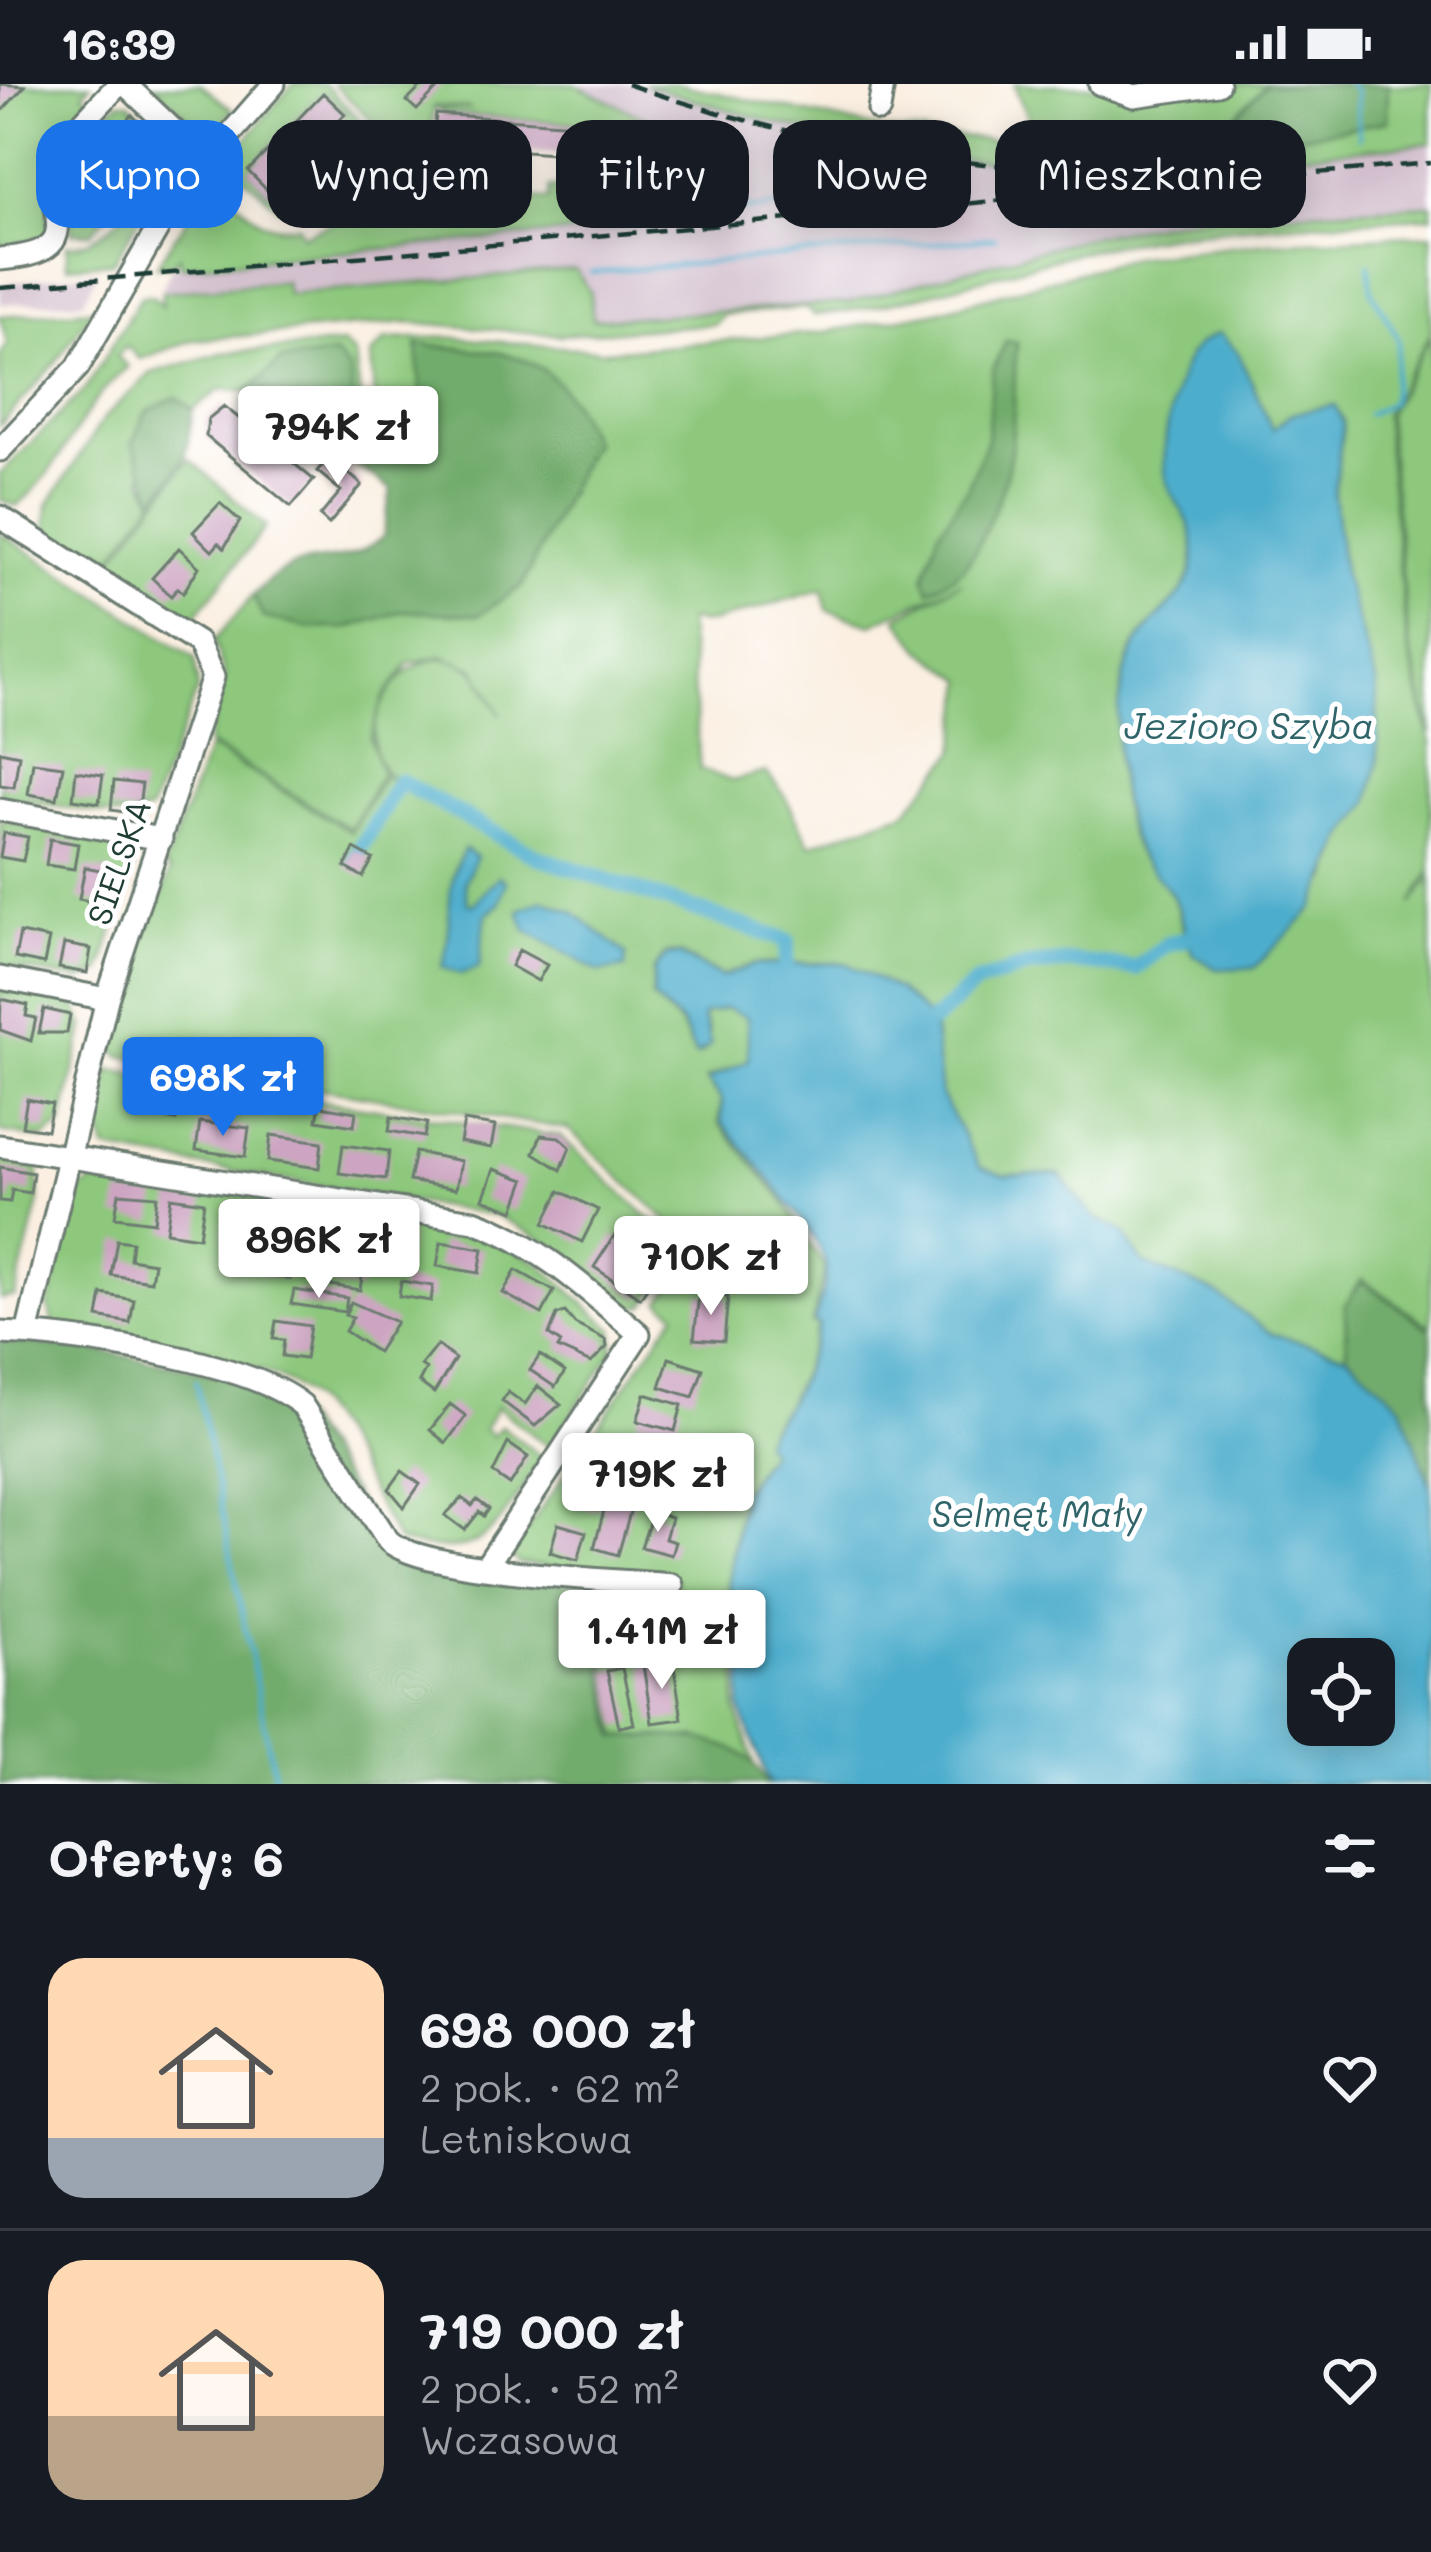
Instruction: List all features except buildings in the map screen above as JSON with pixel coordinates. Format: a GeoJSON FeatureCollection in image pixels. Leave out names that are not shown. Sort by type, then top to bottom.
{"type":"FeatureCollection","features":[{"type":"Feature","properties":{"kind":"street"},"geometry":{"type":"LineString","coordinates":[[0,260],[37,256],[53,244],[58,231],[55,152],[122,84],[164,120]]}},
{"type":"Feature","properties":{"kind":"street"},"geometry":{"type":"LineString","coordinates":[[139,84],[150,106]]}},
{"type":"Feature","properties":{"kind":"street"},"geometry":{"type":"LineString","coordinates":[[242,120],[274,84]]}},
{"type":"Feature","properties":{"kind":"street"},"geometry":{"type":"LineString","coordinates":[[879,110],[884,84]]}},
{"type":"Feature","properties":{"kind":"street"},"geometry":{"type":"LineString","coordinates":[[1100,84],[1134,95],[1218,84]]}},
{"type":"Feature","properties":{"kind":"street"},"geometry":{"type":"LineString","coordinates":[[0,450],[89,353],[156,228]]}},
{"type":"Feature","properties":{"kind":"street","name":"SIELSKA"},"geometry":{"type":"LineString","coordinates":[[0,517],[187,635],[206,653],[212,688],[107,999],[27,1334]]}},
{"type":"Feature","properties":{"kind":"street"},"geometry":{"type":"LineString","coordinates":[[0,810],[161,839]]}},
{"type":"Feature","properties":{"kind":"street"},"geometry":{"type":"LineString","coordinates":[[0,978],[107,999]]}},
{"type":"Feature","properties":{"kind":"street"},"geometry":{"type":"LineString","coordinates":[[0,1146],[474,1221],[512,1234],[550,1258],[639,1334],[484,1568]]}},
{"type":"Feature","properties":{"kind":"street"},"geometry":{"type":"LineString","coordinates":[[0,1334],[27,1334],[203,1365],[281,1390],[310,1417],[395,1549],[484,1568],[672,1585]]}},
{"type":"Feature","properties":{"kind":"shaded area"},"geometry":{"type":"Polygon","coordinates":[[[574,84],[644,84],[780,120],[773,120],[773,228],[971,228],[971,157],[995,160],[995,228],[1135,228],[849,303],[717,314],[593,320],[286,294],[284,281],[160,292],[172,267],[623,228],[749,228],[749,120],[649,120],[574,84]]]}},
{"type":"Feature","properties":{"kind":"shaded area"},"geometry":{"type":"Polygon","coordinates":[[[1431,143],[1431,205],[1306,211],[1306,153],[1431,143]]]}},
{"type":"Feature","properties":{"kind":"shaded area"},"geometry":{"type":"Polygon","coordinates":[[[98,271],[84,301],[0,304],[0,284],[98,271]]]}},
{"type":"Feature","properties":{"kind":"green space"},"geometry":{"type":"Polygon","coordinates":[[[0,84],[91,84],[83,93],[92,101],[74,120],[36,120],[36,228],[49,228],[48,237],[0,247],[0,84]]]}},
{"type":"Feature","properties":{"kind":"green space"},"geometry":{"type":"Polygon","coordinates":[[[200,84],[233,110],[224,120],[191,120],[154,86],[200,84]]]}},
{"type":"Feature","properties":{"kind":"green space"},"geometry":{"type":"Polygon","coordinates":[[[293,84],[324,84],[360,120],[339,120],[345,113],[323,93],[297,120],[267,120],[267,151],[248,171],[267,191],[267,197],[243,177],[243,143],[293,84]]]}},
{"type":"Feature","properties":{"kind":"green space"},"geometry":{"type":"Polygon","coordinates":[[[333,84],[574,84],[649,120],[556,122],[445,114],[436,109],[471,109],[434,106],[432,120],[371,120],[333,84]]]}},
{"type":"Feature","properties":{"kind":"green space"},"geometry":{"type":"Polygon","coordinates":[[[644,84],[678,84],[838,120],[773,121],[644,84]]]}},
{"type":"Feature","properties":{"kind":"green space"},"geometry":{"type":"Polygon","coordinates":[[[1014,84],[1222,90],[1235,84],[1431,84],[1431,143],[1306,154],[1306,120],[1028,120],[1014,84]]]}},
{"type":"Feature","properties":{"kind":"green space"},"geometry":{"type":"Polygon","coordinates":[[[1266,84],[1388,84],[1387,121],[1306,135],[1306,120],[1232,120],[1266,84]]]}},
{"type":"Feature","properties":{"kind":"green space"},"geometry":{"type":"Polygon","coordinates":[[[118,102],[129,102],[146,120],[102,120],[118,102]]]}},
{"type":"Feature","properties":{"kind":"green space"},"geometry":{"type":"Polygon","coordinates":[[[971,138],[995,140],[995,162],[971,160],[971,138]]]}},
{"type":"Feature","properties":{"kind":"green space"},"geometry":{"type":"Polygon","coordinates":[[[550,187],[556,187],[556,228],[622,228],[180,266],[179,257],[172,264],[156,266],[181,228],[243,228],[243,207],[267,223],[267,228],[300,228],[303,235],[319,228],[532,228],[532,198],[549,199],[550,187]]]}},
{"type":"Feature","properties":{"kind":"green space"},"geometry":{"type":"Polygon","coordinates":[[[1431,205],[1431,217],[1306,223],[1306,211],[1431,205]]]}},
{"type":"Feature","properties":{"kind":"green space"},"geometry":{"type":"Polygon","coordinates":[[[71,228],[96,228],[91,233],[71,232],[71,228]]]}},
{"type":"Feature","properties":{"kind":"green space"},"geometry":{"type":"Polygon","coordinates":[[[109,228],[133,228],[114,262],[67,266],[67,245],[97,237],[109,228]]]}},
{"type":"Feature","properties":{"kind":"green space"},"geometry":{"type":"Polygon","coordinates":[[[1135,228],[1240,228],[1072,254],[889,303],[814,315],[805,308],[722,315],[715,324],[562,335],[407,322],[192,340],[140,359],[126,346],[117,356],[128,367],[96,400],[46,475],[16,506],[0,500],[0,474],[86,388],[141,296],[152,295],[162,305],[162,292],[285,281],[287,294],[575,270],[590,291],[593,320],[849,303],[1135,228]]]}},
{"type":"Feature","properties":{"kind":"green space"},"geometry":{"type":"Polygon","coordinates":[[[1431,234],[1431,333],[1384,415],[1407,643],[1431,744],[1431,870],[1412,904],[1431,876],[1431,1327],[1362,1279],[1345,1306],[1347,1355],[1272,1334],[1214,1292],[1143,1263],[1124,1234],[1092,1216],[1059,1174],[1003,1175],[980,1168],[940,1094],[933,1021],[898,990],[845,963],[753,964],[722,976],[680,954],[666,953],[653,970],[652,998],[681,1025],[695,1055],[704,1052],[709,1032],[702,1015],[726,1008],[747,1016],[749,1060],[706,1079],[721,1100],[719,1123],[782,1199],[825,1268],[812,1323],[818,1325],[802,1373],[765,1436],[763,1442],[770,1450],[741,1492],[728,1582],[738,1668],[736,1708],[759,1778],[706,1780],[698,1738],[618,1736],[605,1657],[681,1646],[676,1578],[519,1564],[510,1554],[676,1313],[661,1301],[697,1248],[568,1129],[120,1056],[110,1044],[144,925],[150,928],[170,871],[164,867],[209,747],[351,832],[384,775],[420,795],[389,775],[377,757],[378,715],[370,739],[382,773],[350,829],[207,743],[225,677],[214,641],[253,596],[263,617],[347,628],[403,611],[478,615],[522,586],[592,442],[576,410],[543,370],[503,354],[418,344],[422,403],[353,409],[350,371],[282,360],[247,392],[221,389],[193,410],[175,397],[142,479],[155,500],[104,568],[46,528],[48,505],[104,418],[151,373],[222,353],[343,344],[355,355],[360,398],[374,397],[371,355],[386,339],[446,337],[607,351],[824,332],[934,312],[1137,256],[1268,242],[1431,234]],[[1183,370],[1168,423],[1165,465],[1192,534],[1193,561],[1183,589],[1145,631],[1130,656],[1120,701],[1117,756],[1130,834],[1140,857],[1172,896],[1185,939],[1328,880],[1343,839],[1369,803],[1378,761],[1376,682],[1344,577],[1334,496],[1343,422],[1335,406],[1291,414],[1272,430],[1252,382],[1183,370]],[[961,582],[872,624],[827,610],[823,589],[710,623],[688,621],[700,769],[732,781],[766,772],[785,796],[810,845],[906,812],[956,751],[965,680],[922,650],[897,618],[961,582]],[[441,656],[409,663],[384,697],[380,710],[390,690],[427,662],[449,659],[479,678],[474,668],[441,656]]]}},
{"type":"Feature","properties":{"kind":"green space"},"geometry":{"type":"Polygon","coordinates":[[[93,309],[55,363],[0,426],[0,356],[7,343],[0,316],[93,309]]]}},
{"type":"Feature","properties":{"kind":"green space"},"geometry":{"type":"Polygon","coordinates":[[[1431,336],[1431,734],[1409,643],[1387,415],[1431,336]]]}},
{"type":"Feature","properties":{"kind":"green space"},"geometry":{"type":"Polygon","coordinates":[[[1006,341],[1017,342],[1008,469],[969,560],[929,590],[924,578],[938,533],[968,487],[987,439],[993,370],[1006,341]]]}},
{"type":"Feature","properties":{"kind":"green space"},"geometry":{"type":"Polygon","coordinates":[[[417,344],[503,354],[543,370],[576,409],[592,441],[522,586],[478,615],[403,611],[347,628],[308,628],[263,617],[253,596],[271,578],[303,563],[348,556],[383,537],[391,489],[247,392],[281,360],[335,354],[350,371],[354,408],[421,403],[417,344]]]}},
{"type":"Feature","properties":{"kind":"green space"},"geometry":{"type":"Polygon","coordinates":[[[176,397],[193,410],[185,458],[155,500],[132,443],[146,412],[176,397]]]}},
{"type":"Feature","properties":{"kind":"green space"},"geometry":{"type":"Polygon","coordinates":[[[189,459],[266,527],[192,620],[108,565],[189,459]]]}},
{"type":"Feature","properties":{"kind":"green space"},"geometry":{"type":"Polygon","coordinates":[[[0,533],[195,658],[198,689],[150,811],[127,818],[0,796],[0,533]]]}},
{"type":"Feature","properties":{"kind":"green space"},"geometry":{"type":"Polygon","coordinates":[[[0,820],[126,844],[133,867],[101,972],[81,980],[0,966],[0,820]]]}},
{"type":"Feature","properties":{"kind":"green space"},"geometry":{"type":"Polygon","coordinates":[[[0,989],[75,1003],[84,1027],[62,1125],[43,1139],[0,1132],[0,989]]]}},
{"type":"Feature","properties":{"kind":"green space"},"geometry":{"type":"Polygon","coordinates":[[[109,1070],[560,1136],[683,1249],[645,1305],[625,1308],[555,1247],[497,1216],[106,1150],[98,1120],[109,1070]]]}},
{"type":"Feature","properties":{"kind":"green space"},"geometry":{"type":"Polygon","coordinates":[[[0,1157],[38,1163],[39,1201],[15,1297],[0,1299],[0,1157]]]}},
{"type":"Feature","properties":{"kind":"green space"},"geometry":{"type":"Polygon","coordinates":[[[103,1177],[357,1212],[491,1237],[540,1264],[613,1329],[613,1352],[549,1447],[497,1407],[484,1429],[493,1436],[501,1426],[542,1457],[488,1534],[454,1548],[398,1542],[337,1432],[312,1400],[290,1384],[262,1371],[191,1352],[56,1332],[48,1306],[76,1192],[103,1177]]]}},
{"type":"Feature","properties":{"kind":"green space"},"geometry":{"type":"Polygon","coordinates":[[[1362,1281],[1431,1330],[1431,1487],[1401,1405],[1347,1355],[1345,1305],[1362,1281]]]}},
{"type":"Feature","properties":{"kind":"green space"},"geometry":{"type":"Polygon","coordinates":[[[0,1342],[156,1361],[242,1383],[275,1397],[296,1412],[322,1446],[393,1560],[481,1575],[674,1592],[679,1645],[601,1656],[616,1737],[679,1738],[722,1745],[756,1766],[767,1784],[0,1784],[0,1342]]]}},
{"type":"Feature","properties":{"kind":"water","name":"Jezioro Szyba"},"geometry":{"type":"Polygon","coordinates":[[[1219,333],[1238,352],[1272,429],[1291,414],[1335,405],[1343,423],[1334,495],[1344,577],[1376,682],[1378,761],[1369,803],[1343,839],[1314,908],[1254,968],[1216,969],[1193,954],[1172,895],[1137,851],[1119,776],[1118,718],[1137,644],[1181,594],[1192,570],[1190,527],[1167,482],[1166,442],[1182,371],[1198,345],[1219,333]]]}},
{"type":"Feature","properties":{"kind":"water"},"geometry":{"type":"Polygon","coordinates":[[[465,849],[476,857],[465,882],[467,902],[473,905],[499,876],[506,882],[499,904],[486,914],[479,967],[461,974],[442,967],[450,892],[465,849]]]}},
{"type":"Feature","properties":{"kind":"water"},"geometry":{"type":"Polygon","coordinates":[[[543,900],[572,911],[626,954],[625,968],[599,972],[526,930],[519,910],[543,900]]]}},
{"type":"Feature","properties":{"kind":"water","name":"Selmęt Mały"},"geometry":{"type":"Polygon","coordinates":[[[667,955],[679,955],[722,977],[753,965],[845,963],[898,990],[933,1021],[941,1095],[980,1167],[1003,1175],[1059,1174],[1092,1216],[1124,1233],[1143,1263],[1214,1292],[1272,1334],[1347,1355],[1401,1405],[1431,1488],[1431,1784],[770,1784],[740,1708],[742,1668],[729,1583],[742,1493],[770,1451],[763,1442],[803,1373],[819,1325],[814,1322],[826,1267],[798,1215],[722,1123],[722,1100],[708,1080],[749,1060],[747,1017],[726,1008],[702,1015],[711,1045],[696,1055],[682,1024],[653,998],[654,970],[667,955]]]}},
{"type":"Feature","properties":{"kind":"waterway"},"geometry":{"type":"LineString","coordinates":[[1349,84],[1356,93],[1359,138]]}},
{"type":"Feature","properties":{"kind":"waterway"},"geometry":{"type":"LineString","coordinates":[[749,209],[773,207]]}},
{"type":"Feature","properties":{"kind":"waterway"},"geometry":{"type":"LineString","coordinates":[[591,273],[995,238]]}},
{"type":"Feature","properties":{"kind":"waterway"},"geometry":{"type":"LineString","coordinates":[[1368,414],[1391,403],[1399,340],[1372,291],[1369,264]]}},
{"type":"Feature","properties":{"kind":"waterway"},"geometry":{"type":"LineString","coordinates":[[354,859],[399,781],[538,857],[788,941],[786,964]]}},
{"type":"Feature","properties":{"kind":"waterway"},"geometry":{"type":"LineString","coordinates":[[933,1021],[976,983],[1029,966],[1072,962],[1136,968],[1167,944],[1185,939]]}},
{"type":"Feature","properties":{"kind":"waterway"},"geometry":{"type":"LineString","coordinates":[[196,1380],[276,1784]]}},
{"type":"Feature","properties":{"kind":"railway"},"geometry":{"type":"LineString","coordinates":[[627,84],[822,138],[995,165]]}},
{"type":"Feature","properties":{"kind":"railway"},"geometry":{"type":"LineString","coordinates":[[0,288],[1431,163]]}}]}
